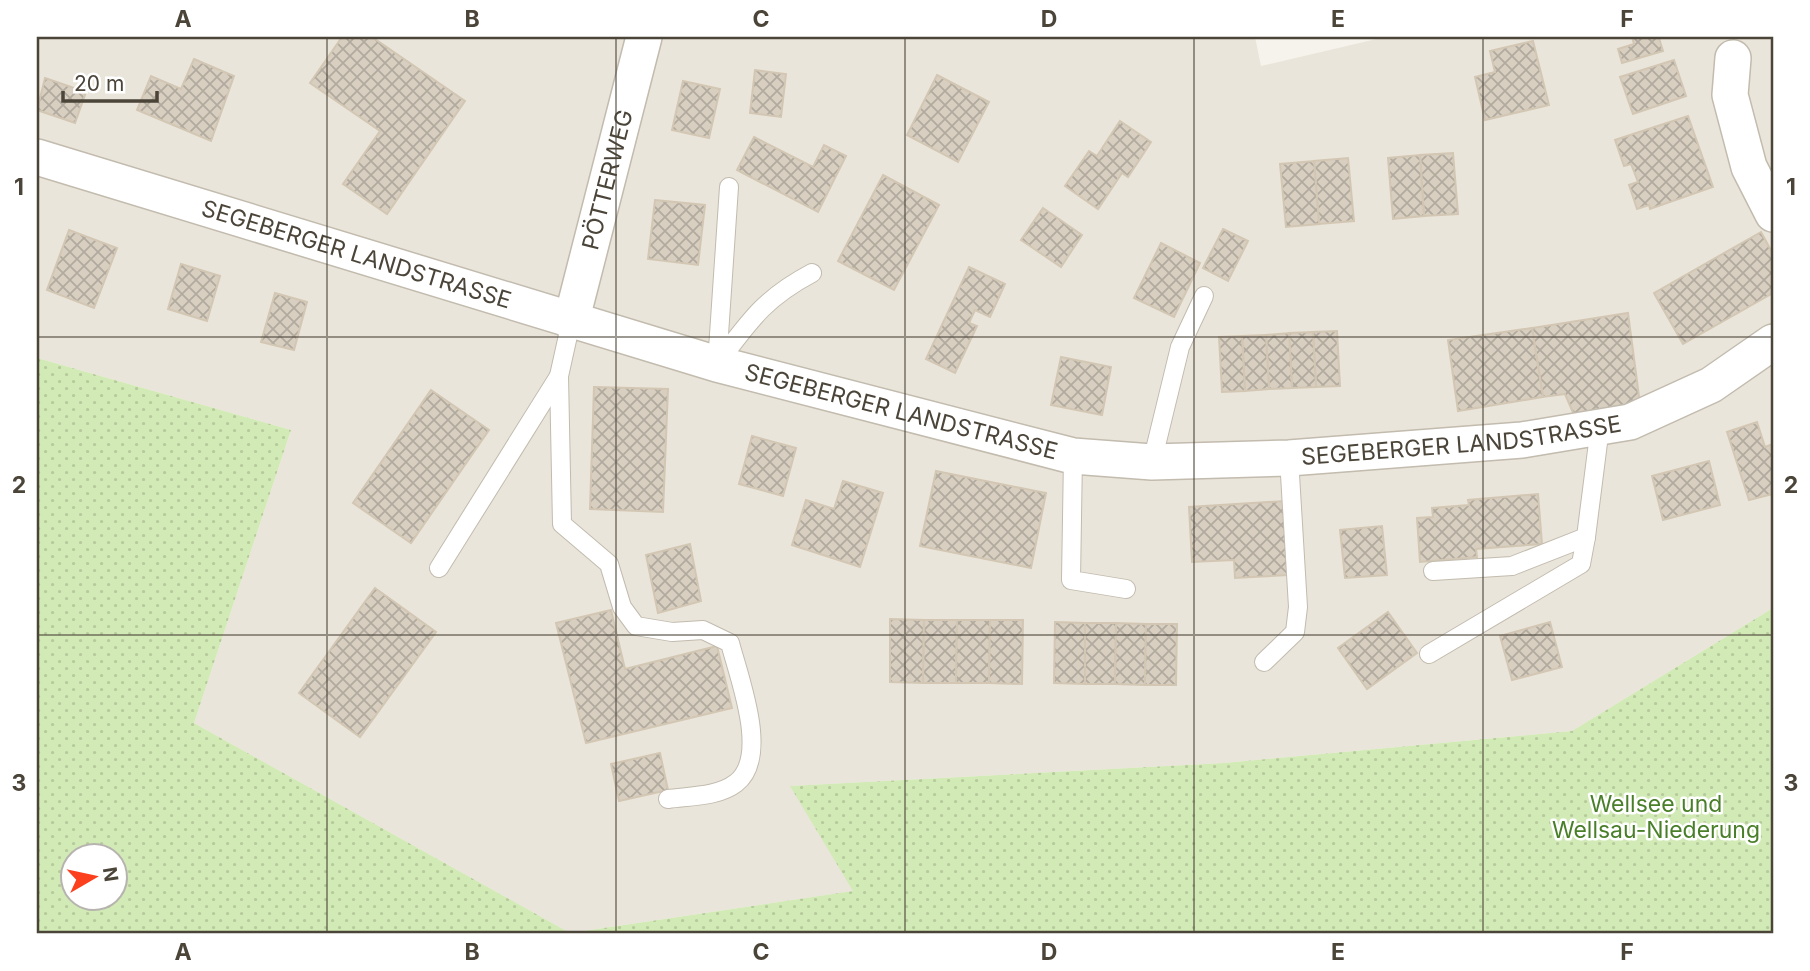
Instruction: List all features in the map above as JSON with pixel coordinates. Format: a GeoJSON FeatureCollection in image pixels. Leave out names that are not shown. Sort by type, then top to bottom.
{"type":"FeatureCollection","features":[{"type":"Feature","properties":{"kind":"street","name":"PÖTTERWEG"},"geometry":{"type":"LineString","coordinates":[[571,322],[644,37]]}},
{"type":"Feature","properties":{"kind":"street"},"geometry":{"type":"LineString","coordinates":[[1733,58],[1730,94],[1749,167],[1773,214]]}},
{"type":"Feature","properties":{"kind":"street","name":"SEGEBERGER LANDSTRASSE"},"geometry":{"type":"LineString","coordinates":[[37,157],[571,322],[717,364],[1073,456],[1152,462],[1289,458],[1522,440],[1629,422],[1711,385],[1773,342]]}},
{"type":"Feature","properties":{"kind":"lane"},"geometry":{"type":"LineString","coordinates":[[717,364],[729,187]]}},
{"type":"Feature","properties":{"kind":"lane"},"geometry":{"type":"LineString","coordinates":[[717,364],[760,307],[782,289],[811,273]]}},
{"type":"Feature","properties":{"kind":"lane"},"geometry":{"type":"LineString","coordinates":[[1152,462],[1180,347],[1204,296]]}},
{"type":"Feature","properties":{"kind":"lane"},"geometry":{"type":"LineString","coordinates":[[571,322],[559,376],[562,524],[609,564],[622,607],[636,626],[672,632],[703,629],[730,643],[752,731],[751,762],[739,782],[729,787],[668,799]]}},
{"type":"Feature","properties":{"kind":"lane"},"geometry":{"type":"LineString","coordinates":[[439,568],[559,376]]}},
{"type":"Feature","properties":{"kind":"lane"},"geometry":{"type":"LineString","coordinates":[[1429,654],[1581,564],[1600,427]]}},
{"type":"Feature","properties":{"kind":"lane"},"geometry":{"type":"LineString","coordinates":[[1073,456],[1071,580],[1126,589]]}},
{"type":"Feature","properties":{"kind":"lane"},"geometry":{"type":"LineString","coordinates":[[1264,662],[1295,632],[1298,607],[1289,458]]}},
{"type":"Feature","properties":{"kind":"lane"},"geometry":{"type":"LineString","coordinates":[[1433,571],[1512,566],[1586,537]]}},
{"type":"Feature","properties":{"kind":"shaded area"},"geometry":{"type":"Polygon","coordinates":[[[37,37],[1255,37],[1261,66],[1385,37],[1773,37],[1773,608],[1572,731],[1224,763],[791,786],[854,891],[570,933],[194,723],[291,430],[37,358],[37,37]]]}},
{"type":"Feature","properties":{"kind":"green space","name":"Wellsee und Wellsau-Niederung"},"geometry":{"type":"Polygon","coordinates":[[[37,358],[291,430],[194,723],[570,933],[853,891],[790,786],[1224,763],[1572,731],[1773,608],[1773,934],[37,934],[37,358]]]}},
{"type":"Feature","properties":{"kind":"building"},"geometry":{"type":"Polygon","coordinates":[[[342,37],[372,37],[465,101],[387,214],[343,184],[380,131],[310,83],[342,37]]]}},
{"type":"Feature","properties":{"kind":"building"},"geometry":{"type":"Polygon","coordinates":[[[1632,37],[1662,37],[1659,38],[1663,51],[1622,63],[1618,49],[1634,44],[1632,37]]]}},
{"type":"Feature","properties":{"kind":"building"},"geometry":{"type":"Polygon","coordinates":[[[1533,41],[1549,105],[1485,120],[1475,77],[1495,72],[1490,51],[1533,41]]]}},
{"type":"Feature","properties":{"kind":"building"},"geometry":{"type":"Polygon","coordinates":[[[194,59],[234,76],[211,141],[137,110],[151,76],[181,89],[194,59]]]}},
{"type":"Feature","properties":{"kind":"building"},"geometry":{"type":"Polygon","coordinates":[[[1674,60],[1686,96],[1633,114],[1620,77],[1674,60]]]}},
{"type":"Feature","properties":{"kind":"building"},"geometry":{"type":"Polygon","coordinates":[[[755,70],[786,74],[781,117],[750,113],[755,70]]]}},
{"type":"Feature","properties":{"kind":"building"},"geometry":{"type":"Polygon","coordinates":[[[937,75],[989,102],[958,162],[907,135],[937,75]]]}},
{"type":"Feature","properties":{"kind":"building"},"geometry":{"type":"Polygon","coordinates":[[[45,78],[86,92],[75,123],[37,110],[45,78]]]}},
{"type":"Feature","properties":{"kind":"building"},"geometry":{"type":"Polygon","coordinates":[[[683,81],[720,89],[709,138],[672,130],[683,81]]]}},
{"type":"Feature","properties":{"kind":"building"},"geometry":{"type":"Polygon","coordinates":[[[1688,116],[1713,187],[1650,209],[1649,205],[1637,209],[1629,185],[1638,182],[1631,164],[1624,166],[1615,140],[1688,116]]]}},
{"type":"Feature","properties":{"kind":"building"},"geometry":{"type":"Polygon","coordinates":[[[1120,121],[1151,142],[1128,177],[1122,173],[1098,209],[1065,186],[1089,151],[1097,156],[1120,121]]]}},
{"type":"Feature","properties":{"kind":"building"},"geometry":{"type":"Polygon","coordinates":[[[754,137],[813,167],[824,145],[846,156],[818,212],[737,170],[754,137]]]}},
{"type":"Feature","properties":{"kind":"building"},"geometry":{"type":"Polygon","coordinates":[[[1453,153],[1458,214],[1424,216],[1420,155],[1453,153]]]}},
{"type":"Feature","properties":{"kind":"building"},"geometry":{"type":"Polygon","coordinates":[[[1420,155],[1424,216],[1393,219],[1388,158],[1420,155]]]}},
{"type":"Feature","properties":{"kind":"building"},"geometry":{"type":"Polygon","coordinates":[[[1348,158],[1354,221],[1319,224],[1314,161],[1348,158]]]}},
{"type":"Feature","properties":{"kind":"building"},"geometry":{"type":"Polygon","coordinates":[[[1314,161],[1319,224],[1286,227],[1280,164],[1314,161]]]}},
{"type":"Feature","properties":{"kind":"building"},"geometry":{"type":"Polygon","coordinates":[[[883,175],[939,205],[894,290],[838,261],[883,175]]]}},
{"type":"Feature","properties":{"kind":"building"},"geometry":{"type":"Polygon","coordinates":[[[655,200],[705,205],[698,265],[648,259],[655,200]]]}},
{"type":"Feature","properties":{"kind":"building"},"geometry":{"type":"Polygon","coordinates":[[[1043,208],[1082,235],[1061,267],[1021,240],[1043,208]]]}},
{"type":"Feature","properties":{"kind":"building"},"geometry":{"type":"Polygon","coordinates":[[[1223,229],[1248,241],[1228,281],[1203,268],[1223,229]]]}},
{"type":"Feature","properties":{"kind":"building"},"geometry":{"type":"Polygon","coordinates":[[[69,230],[117,248],[94,308],[47,290],[69,230]]]}},
{"type":"Feature","properties":{"kind":"building"},"geometry":{"type":"Polygon","coordinates":[[[1761,232],[1773,254],[1773,293],[1683,344],[1654,293],[1761,232]]]}},
{"type":"Feature","properties":{"kind":"building"},"geometry":{"type":"Polygon","coordinates":[[[1161,243],[1200,263],[1174,317],[1134,298],[1161,243]]]}},
{"type":"Feature","properties":{"kind":"building"},"geometry":{"type":"Polygon","coordinates":[[[181,264],[220,276],[207,321],[168,309],[181,264]]]}},
{"type":"Feature","properties":{"kind":"building"},"geometry":{"type":"Polygon","coordinates":[[[969,267],[1005,284],[990,317],[975,310],[969,323],[977,326],[955,373],[926,359],[969,267]]]}},
{"type":"Feature","properties":{"kind":"building"},"geometry":{"type":"Polygon","coordinates":[[[275,293],[307,302],[294,350],[261,342],[275,293]]]}},
{"type":"Feature","properties":{"kind":"building"},"geometry":{"type":"Polygon","coordinates":[[[1628,313],[1640,404],[1574,415],[1565,394],[1543,397],[1532,328],[1628,313]]]}},
{"type":"Feature","properties":{"kind":"building"},"geometry":{"type":"Polygon","coordinates":[[[1532,328],[1543,397],[1458,411],[1448,340],[1532,328]]]}},
{"type":"Feature","properties":{"kind":"building"},"geometry":{"type":"Polygon","coordinates":[[[1337,331],[1340,386],[1316,387],[1313,332],[1337,331]]]}},
{"type":"Feature","properties":{"kind":"building"},"geometry":{"type":"Polygon","coordinates":[[[1313,332],[1316,387],[1292,388],[1289,333],[1313,332]]]}},
{"type":"Feature","properties":{"kind":"building"},"geometry":{"type":"Polygon","coordinates":[[[1289,333],[1292,388],[1269,389],[1266,335],[1289,333]]]}},
{"type":"Feature","properties":{"kind":"building"},"geometry":{"type":"Polygon","coordinates":[[[1266,335],[1269,389],[1245,391],[1242,336],[1266,335]]]}},
{"type":"Feature","properties":{"kind":"building"},"geometry":{"type":"Polygon","coordinates":[[[1242,336],[1245,391],[1222,392],[1219,337],[1242,336]]]}},
{"type":"Feature","properties":{"kind":"building"},"geometry":{"type":"Polygon","coordinates":[[[1061,357],[1111,367],[1102,415],[1051,405],[1061,357]]]}},
{"type":"Feature","properties":{"kind":"building"},"geometry":{"type":"Polygon","coordinates":[[[594,387],[668,389],[663,512],[590,509],[594,387]]]}},
{"type":"Feature","properties":{"kind":"building"},"geometry":{"type":"Polygon","coordinates":[[[431,390],[489,430],[411,543],[353,503],[431,390]]]}},
{"type":"Feature","properties":{"kind":"building"},"geometry":{"type":"Polygon","coordinates":[[[1757,422],[1765,447],[1773,444],[1773,494],[1749,500],[1727,432],[1757,422]]]}},
{"type":"Feature","properties":{"kind":"building"},"geometry":{"type":"Polygon","coordinates":[[[752,436],[796,448],[783,496],[739,484],[752,436]]]}},
{"type":"Feature","properties":{"kind":"building"},"geometry":{"type":"Polygon","coordinates":[[[1709,461],[1720,505],[1663,520],[1652,476],[1709,461]]]}},
{"type":"Feature","properties":{"kind":"building"},"geometry":{"type":"Polygon","coordinates":[[[936,471],[1046,493],[1031,568],[920,546],[936,471]]]}},
{"type":"Feature","properties":{"kind":"building"},"geometry":{"type":"Polygon","coordinates":[[[843,481],[883,493],[860,567],[792,545],[806,500],[834,509],[843,481]]]}},
{"type":"Feature","properties":{"kind":"building"},"geometry":{"type":"Polygon","coordinates":[[[1538,494],[1542,544],[1476,549],[1477,557],[1420,562],[1417,518],[1433,517],[1432,508],[1469,505],[1468,500],[1538,494]]]}},
{"type":"Feature","properties":{"kind":"building"},"geometry":{"type":"Polygon","coordinates":[[[1285,501],[1288,575],[1235,578],[1234,560],[1192,562],[1189,507],[1285,501]]]}},
{"type":"Feature","properties":{"kind":"building"},"geometry":{"type":"Polygon","coordinates":[[[1382,526],[1387,575],[1345,578],[1340,530],[1382,526]]]}},
{"type":"Feature","properties":{"kind":"building"},"geometry":{"type":"Polygon","coordinates":[[[690,544],[701,601],[658,613],[646,555],[690,544]]]}},
{"type":"Feature","properties":{"kind":"building"},"geometry":{"type":"Polygon","coordinates":[[[375,588],[436,632],[360,737],[299,693],[375,588]]]}},
{"type":"Feature","properties":{"kind":"building"},"geometry":{"type":"Polygon","coordinates":[[[611,610],[625,669],[717,646],[732,708],[586,743],[556,623],[611,610]]]}},
{"type":"Feature","properties":{"kind":"building"},"geometry":{"type":"Polygon","coordinates":[[[1388,612],[1417,653],[1367,689],[1338,648],[1388,612]]]}},
{"type":"Feature","properties":{"kind":"building"},"geometry":{"type":"Polygon","coordinates":[[[890,619],[924,620],[923,683],[890,682],[890,619]]]}},
{"type":"Feature","properties":{"kind":"building"},"geometry":{"type":"Polygon","coordinates":[[[924,620],[957,620],[956,683],[923,683],[924,620]]]}},
{"type":"Feature","properties":{"kind":"building"},"geometry":{"type":"Polygon","coordinates":[[[957,620],[990,620],[989,683],[956,683],[957,620]]]}},
{"type":"Feature","properties":{"kind":"building"},"geometry":{"type":"Polygon","coordinates":[[[990,620],[1023,620],[1022,684],[989,683],[990,620]]]}},
{"type":"Feature","properties":{"kind":"building"},"geometry":{"type":"Polygon","coordinates":[[[1055,622],[1085,623],[1085,684],[1054,683],[1055,622]]]}},
{"type":"Feature","properties":{"kind":"building"},"geometry":{"type":"Polygon","coordinates":[[[1550,622],[1562,667],[1512,680],[1500,636],[1550,622]]]}},
{"type":"Feature","properties":{"kind":"building"},"geometry":{"type":"Polygon","coordinates":[[[1085,623],[1116,623],[1115,684],[1085,684],[1085,623]]]}},
{"type":"Feature","properties":{"kind":"building"},"geometry":{"type":"Polygon","coordinates":[[[1116,623],[1146,624],[1145,685],[1115,684],[1116,623]]]}},
{"type":"Feature","properties":{"kind":"building"},"geometry":{"type":"Polygon","coordinates":[[[1146,624],[1177,624],[1176,685],[1145,685],[1146,624]]]}},
{"type":"Feature","properties":{"kind":"building"},"geometry":{"type":"Polygon","coordinates":[[[660,753],[668,790],[619,801],[611,764],[660,753]]]}}]}
